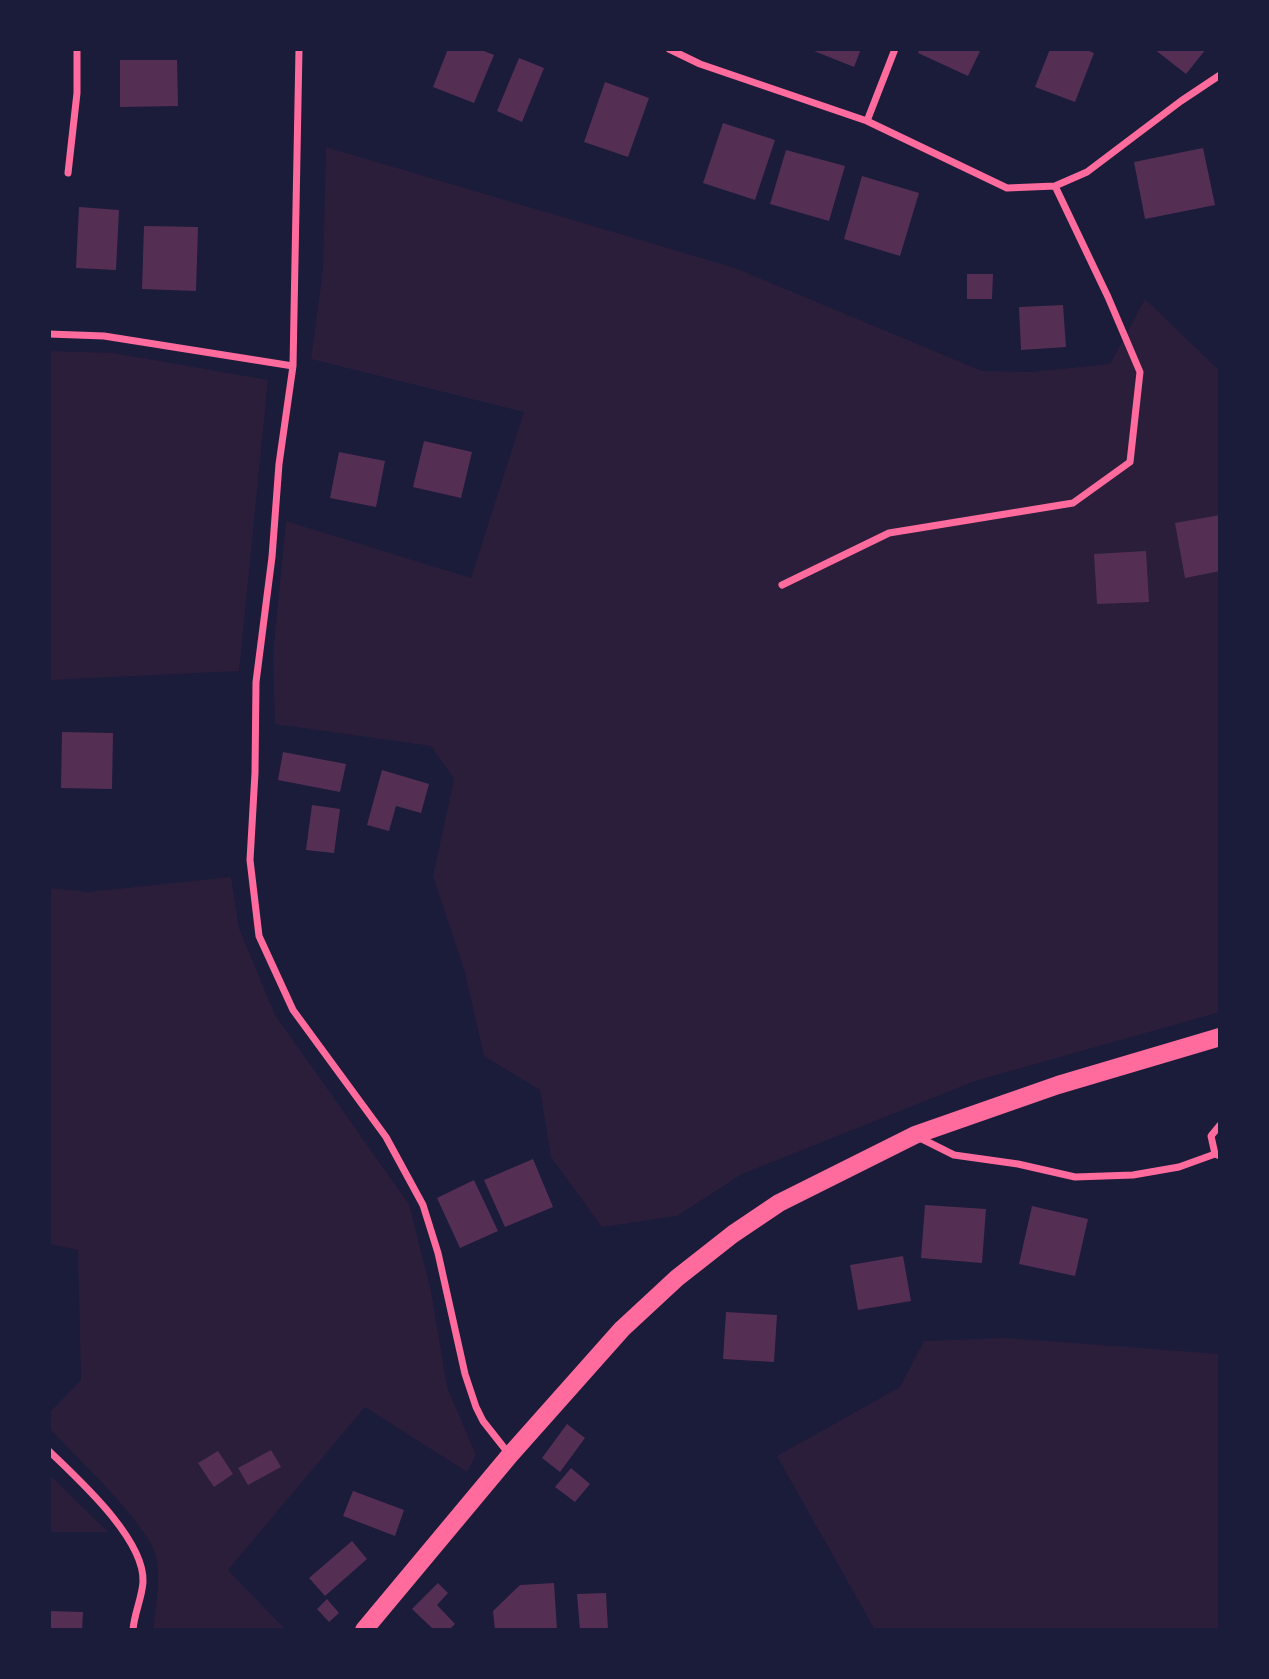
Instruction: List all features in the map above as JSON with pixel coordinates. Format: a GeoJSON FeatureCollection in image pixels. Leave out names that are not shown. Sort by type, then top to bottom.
{"type":"FeatureCollection","features":[{"type":"Feature","properties":{"kind":"main road"},"geometry":{"type":"LineString","coordinates":[[363,1630],[510,1455],[622,1329],[686,1270],[779,1203],[915,1135],[1058,1085],[1220,1037]]}},
{"type":"Feature","properties":{"kind":"street"},"geometry":{"type":"LineString","coordinates":[[68,173],[77,93],[77,49]]}},
{"type":"Feature","properties":{"kind":"street"},"geometry":{"type":"LineString","coordinates":[[299,49],[293,366],[279,464],[272,557],[256,682],[250,860],[259,936],[293,1010],[386,1137],[423,1205],[444,1278],[465,1374],[476,1407],[483,1421],[510,1455]]}},
{"type":"Feature","properties":{"kind":"street"},"geometry":{"type":"LineString","coordinates":[[669,49],[700,64],[867,121],[1007,188],[1055,186],[1087,172],[1220,75]]}},
{"type":"Feature","properties":{"kind":"street"},"geometry":{"type":"LineString","coordinates":[[867,121],[895,49]]}},
{"type":"Feature","properties":{"kind":"street"},"geometry":{"type":"LineString","coordinates":[[782,585],[889,533],[1073,503],[1130,462],[1139,372],[1108,297],[1055,186]]}},
{"type":"Feature","properties":{"kind":"street"},"geometry":{"type":"LineString","coordinates":[[49,334],[104,336],[293,366]]}},
{"type":"Feature","properties":{"kind":"street"},"geometry":{"type":"LineString","coordinates":[[915,1135],[954,1155],[1018,1164],[1075,1177],[1133,1175],[1179,1167],[1217,1155],[1211,1136],[1220,1125]]}},
{"type":"Feature","properties":{"kind":"street"},"geometry":{"type":"LineString","coordinates":[[49,1451],[105,1506],[134,1546],[143,1580],[133,1630]]}},
{"type":"Feature","properties":{"kind":"shaded area"},"geometry":{"type":"Polygon","coordinates":[[[326,147],[735,268],[982,371],[1031,372],[1110,364],[1145,299],[1220,371],[1220,1012],[975,1081],[742,1174],[677,1216],[602,1227],[551,1157],[540,1090],[484,1056],[464,969],[433,876],[454,779],[431,746],[275,724],[273,655],[286,521],[471,578],[524,412],[311,359],[323,270],[326,147]]]}},
{"type":"Feature","properties":{"kind":"shaded area"},"geometry":{"type":"Polygon","coordinates":[[[49,351],[113,353],[268,380],[239,671],[49,680],[49,351]]]}},
{"type":"Feature","properties":{"kind":"shaded area"},"geometry":{"type":"Polygon","coordinates":[[[231,877],[239,928],[275,1015],[409,1204],[431,1291],[447,1387],[476,1455],[467,1472],[365,1407],[228,1570],[286,1630],[153,1630],[158,1577],[157,1560],[152,1546],[128,1511],[49,1428],[49,1413],[81,1380],[78,1250],[49,1244],[49,888],[88,892],[231,877]]]}},
{"type":"Feature","properties":{"kind":"shaded area"},"geometry":{"type":"Polygon","coordinates":[[[1007,1338],[1220,1354],[1220,1630],[875,1630],[777,1456],[900,1387],[924,1341],[1007,1338]]]}},
{"type":"Feature","properties":{"kind":"shaded area"},"geometry":{"type":"Polygon","coordinates":[[[49,1474],[108,1532],[49,1532],[49,1474]]]}},
{"type":"Feature","properties":{"kind":"building"},"geometry":{"type":"Polygon","coordinates":[[[448,49],[479,49],[494,55],[474,103],[433,87],[448,49]]]}},
{"type":"Feature","properties":{"kind":"building"},"geometry":{"type":"Polygon","coordinates":[[[809,49],[861,49],[854,67],[809,49]]]}},
{"type":"Feature","properties":{"kind":"building"},"geometry":{"type":"Polygon","coordinates":[[[920,49],[981,49],[968,76],[918,53],[920,49]]]}},
{"type":"Feature","properties":{"kind":"building"},"geometry":{"type":"Polygon","coordinates":[[[1050,49],[1084,49],[1094,53],[1075,102],[1035,87],[1050,49]]]}},
{"type":"Feature","properties":{"kind":"building"},"geometry":{"type":"Polygon","coordinates":[[[1154,49],[1206,49],[1186,74],[1154,49]]]}},
{"type":"Feature","properties":{"kind":"building"},"geometry":{"type":"Polygon","coordinates":[[[519,58],[544,68],[522,122],[497,111],[519,58]]]}},
{"type":"Feature","properties":{"kind":"building"},"geometry":{"type":"Polygon","coordinates":[[[120,60],[177,60],[178,106],[120,107],[120,60]]]}},
{"type":"Feature","properties":{"kind":"building"},"geometry":{"type":"Polygon","coordinates":[[[605,82],[649,98],[628,157],[584,142],[605,82]]]}},
{"type":"Feature","properties":{"kind":"building"},"geometry":{"type":"Polygon","coordinates":[[[723,123],[775,140],[755,200],[703,183],[723,123]]]}},
{"type":"Feature","properties":{"kind":"building"},"geometry":{"type":"Polygon","coordinates":[[[1203,148],[1215,205],[1145,219],[1134,162],[1203,148]]]}},
{"type":"Feature","properties":{"kind":"building"},"geometry":{"type":"Polygon","coordinates":[[[786,150],[845,166],[829,221],[770,204],[786,150]]]}},
{"type":"Feature","properties":{"kind":"building"},"geometry":{"type":"Polygon","coordinates":[[[862,176],[919,193],[900,256],[844,239],[862,176]]]}},
{"type":"Feature","properties":{"kind":"building"},"geometry":{"type":"Polygon","coordinates":[[[79,207],[119,210],[116,270],[76,268],[79,207]]]}},
{"type":"Feature","properties":{"kind":"building"},"geometry":{"type":"Polygon","coordinates":[[[144,226],[198,227],[196,291],[142,289],[144,226]]]}},
{"type":"Feature","properties":{"kind":"building"},"geometry":{"type":"Polygon","coordinates":[[[967,274],[993,274],[992,299],[967,299],[967,274]]]}},
{"type":"Feature","properties":{"kind":"building"},"geometry":{"type":"Polygon","coordinates":[[[1063,305],[1066,347],[1021,350],[1019,307],[1063,305]]]}},
{"type":"Feature","properties":{"kind":"building"},"geometry":{"type":"Polygon","coordinates":[[[424,441],[472,452],[461,498],[413,487],[424,441]]]}},
{"type":"Feature","properties":{"kind":"building"},"geometry":{"type":"Polygon","coordinates":[[[339,452],[385,461],[376,507],[330,498],[339,452]]]}},
{"type":"Feature","properties":{"kind":"building"},"geometry":{"type":"Polygon","coordinates":[[[1220,515],[1220,571],[1185,578],[1175,523],[1220,515]]]}},
{"type":"Feature","properties":{"kind":"building"},"geometry":{"type":"Polygon","coordinates":[[[1146,551],[1149,602],[1097,604],[1094,554],[1146,551]]]}},
{"type":"Feature","properties":{"kind":"building"},"geometry":{"type":"Polygon","coordinates":[[[62,732],[113,733],[112,789],[61,788],[62,732]]]}},
{"type":"Feature","properties":{"kind":"building"},"geometry":{"type":"Polygon","coordinates":[[[283,752],[346,764],[340,792],[278,780],[283,752]]]}},
{"type":"Feature","properties":{"kind":"building"},"geometry":{"type":"Polygon","coordinates":[[[382,770],[429,784],[421,813],[396,806],[389,831],[367,825],[382,770]]]}},
{"type":"Feature","properties":{"kind":"building"},"geometry":{"type":"Polygon","coordinates":[[[312,805],[340,809],[334,853],[306,850],[312,805]]]}},
{"type":"Feature","properties":{"kind":"building"},"geometry":{"type":"Polygon","coordinates":[[[533,1159],[553,1207],[505,1227],[484,1180],[533,1159]]]}},
{"type":"Feature","properties":{"kind":"building"},"geometry":{"type":"Polygon","coordinates":[[[474,1180],[498,1231],[460,1248],[437,1198],[474,1180]]]}},
{"type":"Feature","properties":{"kind":"building"},"geometry":{"type":"Polygon","coordinates":[[[925,1205],[986,1209],[982,1263],[921,1258],[925,1205]]]}},
{"type":"Feature","properties":{"kind":"building"},"geometry":{"type":"Polygon","coordinates":[[[1032,1206],[1088,1219],[1075,1276],[1019,1264],[1032,1206]]]}},
{"type":"Feature","properties":{"kind":"building"},"geometry":{"type":"Polygon","coordinates":[[[903,1256],[911,1301],[858,1310],[850,1265],[903,1256]]]}},
{"type":"Feature","properties":{"kind":"building"},"geometry":{"type":"Polygon","coordinates":[[[726,1312],[777,1315],[774,1362],[723,1359],[726,1312]]]}},
{"type":"Feature","properties":{"kind":"building"},"geometry":{"type":"Polygon","coordinates":[[[567,1424],[585,1438],[560,1472],[542,1458],[567,1424]]]}},
{"type":"Feature","properties":{"kind":"building"},"geometry":{"type":"Polygon","coordinates":[[[271,1450],[281,1467],[248,1485],[238,1468],[271,1450]]]}},
{"type":"Feature","properties":{"kind":"building"},"geometry":{"type":"Polygon","coordinates":[[[218,1451],[233,1474],[214,1487],[198,1463],[218,1451]]]}},
{"type":"Feature","properties":{"kind":"building"},"geometry":{"type":"Polygon","coordinates":[[[571,1468],[590,1484],[575,1502],[555,1487],[571,1468]]]}},
{"type":"Feature","properties":{"kind":"building"},"geometry":{"type":"Polygon","coordinates":[[[353,1491],[404,1510],[395,1536],[343,1516],[353,1491]]]}},
{"type":"Feature","properties":{"kind":"building"},"geometry":{"type":"Polygon","coordinates":[[[352,1541],[367,1559],[325,1596],[309,1578],[352,1541]]]}},
{"type":"Feature","properties":{"kind":"building"},"geometry":{"type":"Polygon","coordinates":[[[438,1583],[448,1593],[437,1605],[455,1624],[449,1630],[434,1630],[412,1609],[438,1583]]]}},
{"type":"Feature","properties":{"kind":"building"},"geometry":{"type":"Polygon","coordinates":[[[554,1583],[557,1630],[495,1630],[493,1611],[520,1585],[554,1583]]]}},
{"type":"Feature","properties":{"kind":"building"},"geometry":{"type":"Polygon","coordinates":[[[606,1593],[608,1630],[580,1630],[577,1594],[606,1593]]]}},
{"type":"Feature","properties":{"kind":"building"},"geometry":{"type":"Polygon","coordinates":[[[327,1599],[339,1613],[329,1622],[317,1609],[327,1599]]]}},
{"type":"Feature","properties":{"kind":"building"},"geometry":{"type":"Polygon","coordinates":[[[49,1611],[83,1612],[82,1630],[49,1630],[49,1611]]]}}]}
